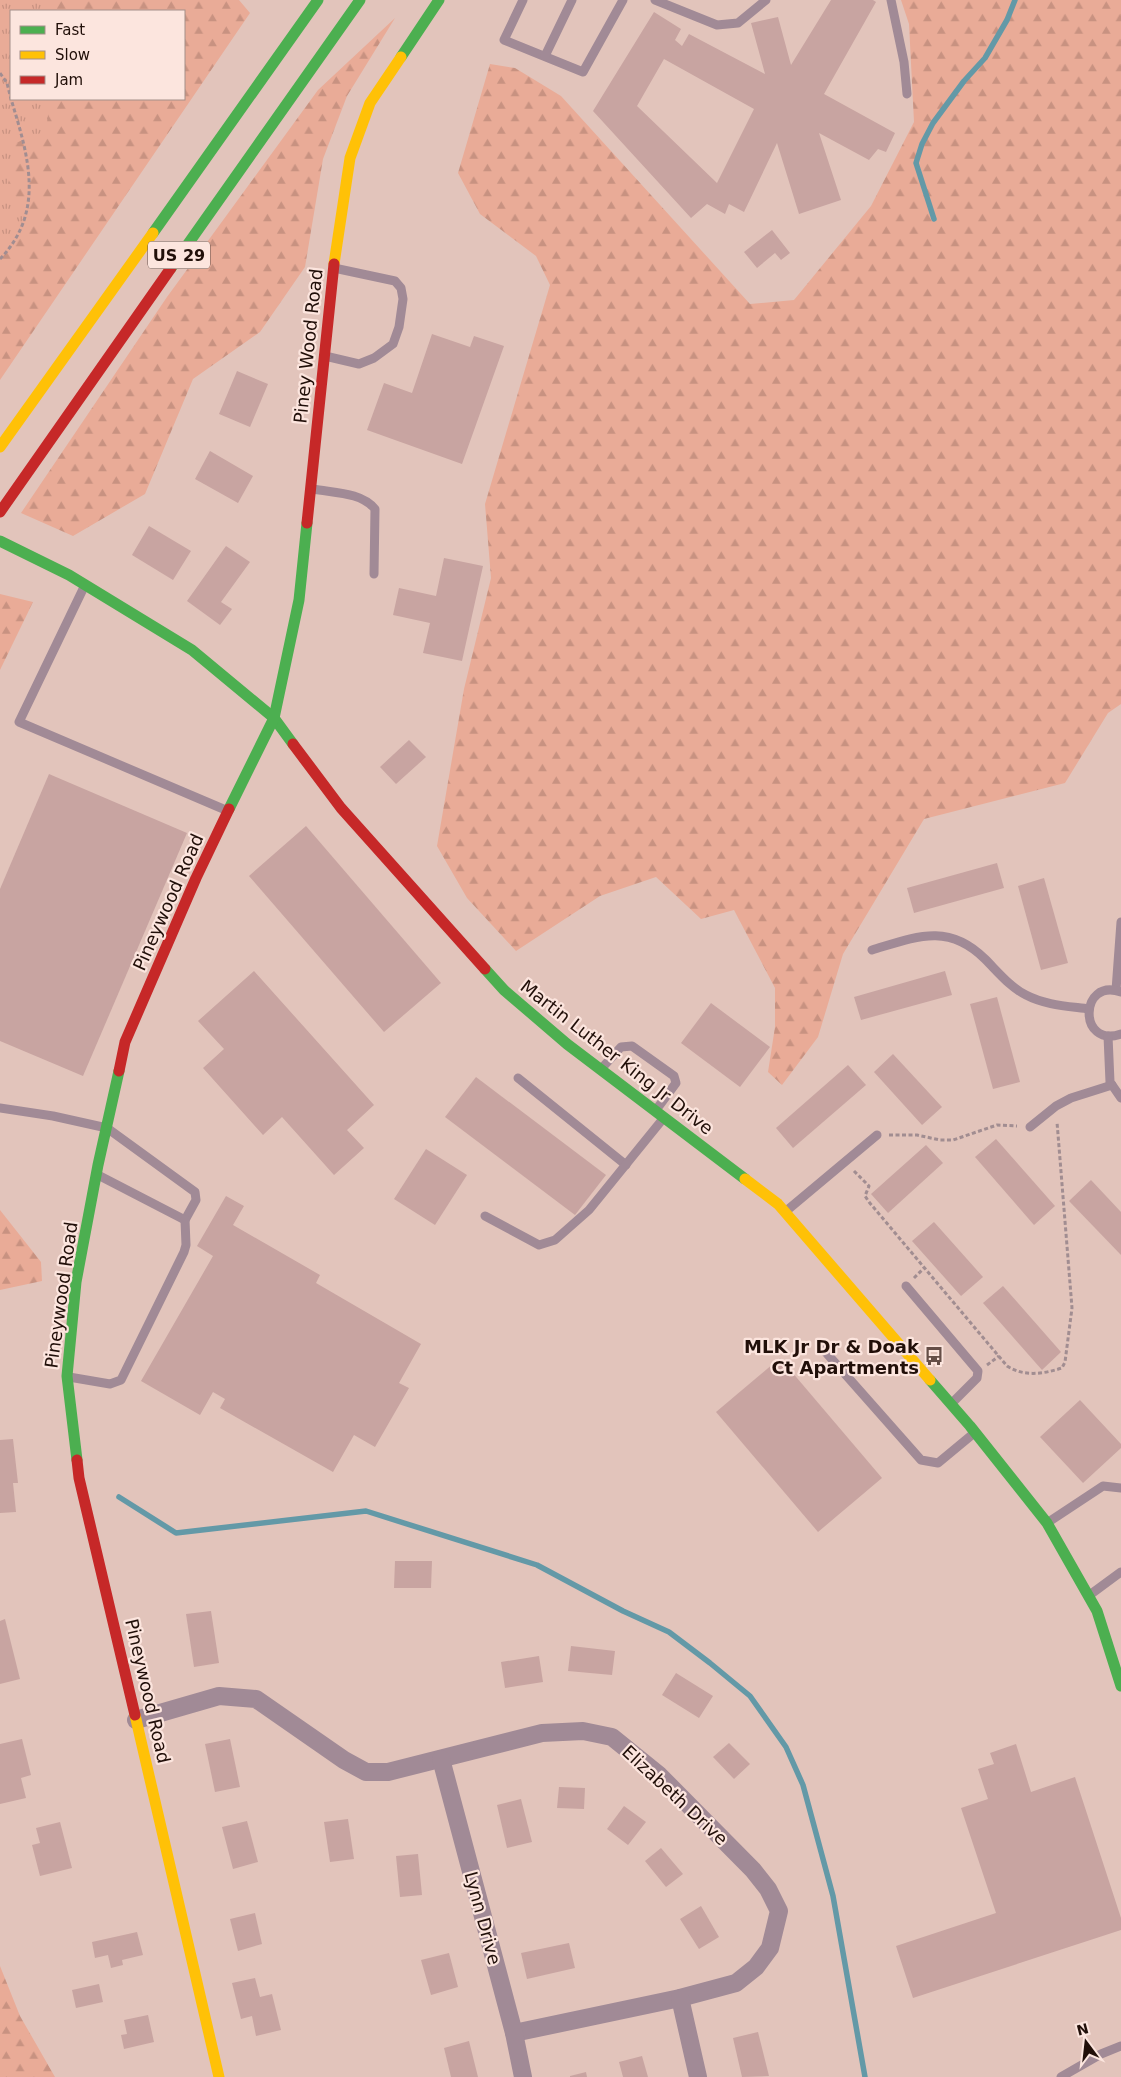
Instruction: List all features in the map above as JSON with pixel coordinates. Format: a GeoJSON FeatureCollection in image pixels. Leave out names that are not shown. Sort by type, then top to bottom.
{"type":"FeatureCollection","features":[{"type":"Feature","properties":{"kind":"main road","name":"US 29"},"geometry":{"type":"LineString","coordinates":[[0,447],[318,0]]}},
{"type":"Feature","properties":{"kind":"main road","name":"US 29"},"geometry":{"type":"LineString","coordinates":[[0,512],[360,0]]}},
{"type":"Feature","properties":{"kind":"main road","name":"Piney Wood Road"},"geometry":{"type":"LineString","coordinates":[[274,718],[299,600],[334,268],[350,158],[370,103],[439,0]]}},
{"type":"Feature","properties":{"kind":"main road","name":"Martin Luther King Jr Drive"},"geometry":{"type":"LineString","coordinates":[[0,541],[85,584],[192,650],[274,718],[341,808],[504,990],[567,1044],[778,1204],[975,1432],[1047,1523],[1097,1611],[1121,1686]]}},
{"type":"Feature","properties":{"kind":"main road","name":"Pineywood Road"},"geometry":{"type":"LineString","coordinates":[[219,2077],[174,1876],[79,1478],[67,1376],[76,1282],[106,1128],[126,1042],[196,878],[274,718]]}},
{"type":"Feature","properties":{"kind":"street","name":"Elizabeth Drive"},"geometry":{"type":"LineString","coordinates":[[136,1720],[220,1696],[256,1699],[322,1746],[366,1772],[388,1772],[542,1733],[583,1731],[612,1737],[659,1774],[753,1870],[768,1889],[779,1911],[770,1948],[756,1967],[736,1983],[680,1998],[514,2033]]}},
{"type":"Feature","properties":{"kind":"street","name":"Lynn Drive"},"geometry":{"type":"LineString","coordinates":[[441,1759],[514,2033],[523,2077]]}},
{"type":"Feature","properties":{"kind":"street"},"geometry":{"type":"LineString","coordinates":[[680,1998],[698,2077]]}},
{"type":"Feature","properties":{"kind":"lane"},"geometry":{"type":"LineString","coordinates":[[523,0],[504,40],[583,72],[623,0]]}},
{"type":"Feature","properties":{"kind":"lane"},"geometry":{"type":"LineString","coordinates":[[545,56],[572,0]]}},
{"type":"Feature","properties":{"kind":"lane"},"geometry":{"type":"LineString","coordinates":[[655,0],[717,25],[738,23],[766,0]]}},
{"type":"Feature","properties":{"kind":"lane"},"geometry":{"type":"LineString","coordinates":[[891,0],[904,62],[907,94]]}},
{"type":"Feature","properties":{"kind":"lane"},"geometry":{"type":"LineString","coordinates":[[324,356],[359,364],[374,358],[393,344],[399,327],[403,299],[401,288],[395,281],[334,268]]}},
{"type":"Feature","properties":{"kind":"lane"},"geometry":{"type":"LineString","coordinates":[[311,488],[361,498],[375,509],[374,574]]}},
{"type":"Feature","properties":{"kind":"lane"},"geometry":{"type":"LineString","coordinates":[[85,584],[19,722],[228,811]]}},
{"type":"Feature","properties":{"kind":"lane"},"geometry":{"type":"LineString","coordinates":[[1121,922],[1119,991],[1109,990],[1096,996],[1089,1009],[1091,1023],[1095,1029],[1108,1036],[1121,1034]]}},
{"type":"Feature","properties":{"kind":"lane"},"geometry":{"type":"LineString","coordinates":[[872,950],[922,935],[960,940],[978,952],[1012,986],[1025,994],[1045,1003],[1089,1009]]}},
{"type":"Feature","properties":{"kind":"lane"},"geometry":{"type":"LineString","coordinates":[[1108,1036],[1110,1082],[1121,1098]]}},
{"type":"Feature","properties":{"kind":"lane"},"geometry":{"type":"LineString","coordinates":[[485,1216],[539,1245],[555,1240],[589,1210],[626,1165],[660,1114],[676,1083],[674,1076],[632,1046],[621,1046],[601,1069]]}},
{"type":"Feature","properties":{"kind":"lane"},"geometry":{"type":"LineString","coordinates":[[518,1078],[626,1165]]}},
{"type":"Feature","properties":{"kind":"lane"},"geometry":{"type":"LineString","coordinates":[[1030,1126],[1056,1106],[1071,1098],[1112,1085]]}},
{"type":"Feature","properties":{"kind":"lane"},"geometry":{"type":"LineString","coordinates":[[0,1108],[53,1116],[106,1128],[195,1192],[196,1200],[185,1220],[186,1244],[184,1252],[121,1380],[110,1384],[67,1376]]}},
{"type":"Feature","properties":{"kind":"lane"},"geometry":{"type":"LineString","coordinates":[[785,1212],[877,1135]]}},
{"type":"Feature","properties":{"kind":"lane"},"geometry":{"type":"LineString","coordinates":[[97,1174],[185,1220]]}},
{"type":"Feature","properties":{"kind":"lane"},"geometry":{"type":"LineString","coordinates":[[906,1286],[978,1371],[977,1378],[951,1404]]}},
{"type":"Feature","properties":{"kind":"lane"},"geometry":{"type":"LineString","coordinates":[[822,1348],[921,1460],[938,1463],[975,1432]]}},
{"type":"Feature","properties":{"kind":"lane"},"geometry":{"type":"LineString","coordinates":[[1047,1523],[1103,1486],[1121,1488]]}},
{"type":"Feature","properties":{"kind":"lane"},"geometry":{"type":"LineString","coordinates":[[1088,1596],[1121,1572]]}},
{"type":"Feature","properties":{"kind":"lane"},"geometry":{"type":"LineString","coordinates":[[1061,2077],[1101,2054],[1121,2046]]}},
{"type":"Feature","properties":{"kind":"path"},"geometry":{"type":"LineString","coordinates":[[0,73],[7,83],[10,95]]}},
{"type":"Feature","properties":{"kind":"path"},"geometry":{"type":"LineString","coordinates":[[0,259],[10,249],[23,227],[29,196],[27,157],[11,100]]}},
{"type":"Feature","properties":{"kind":"path"},"geometry":{"type":"LineString","coordinates":[[845,1162],[869,1186],[865,1196],[869,1202],[1007,1366],[1016,1371],[1047,1373],[1062,1368],[1065,1362],[1072,1308],[1056,1106]]}},
{"type":"Feature","properties":{"kind":"path"},"geometry":{"type":"LineString","coordinates":[[877,1135],[917,1135],[940,1140],[953,1140],[996,1125],[1030,1126]]}},
{"type":"Feature","properties":{"kind":"green space"},"geometry":{"type":"Polygon","coordinates":[[[0,0],[65,0],[65,10],[10,10],[10,100],[62,100],[60,199],[0,275],[0,0]]]}},
{"type":"Feature","properties":{"kind":"green space"},"geometry":{"type":"Polygon","coordinates":[[[57,0],[239,0],[250,13],[0,380],[0,258],[33,216],[8,188],[13,144],[46,131],[50,100],[185,100],[185,10],[56,10],[57,0]]]}},
{"type":"Feature","properties":{"kind":"green space"},"geometry":{"type":"Polygon","coordinates":[[[901,0],[1121,0],[1121,704],[1108,713],[1065,783],[924,819],[843,954],[818,1037],[782,1085],[768,1072],[775,1027],[775,988],[734,910],[701,919],[656,877],[600,896],[516,951],[467,898],[437,846],[464,689],[491,578],[485,504],[550,285],[536,256],[480,214],[458,173],[490,64],[515,68],[561,96],[750,304],[794,300],[871,206],[914,122],[909,24],[901,0]]]}},
{"type":"Feature","properties":{"kind":"green space"},"geometry":{"type":"Polygon","coordinates":[[[395,18],[347,96],[323,159],[305,267],[260,332],[193,379],[145,494],[73,536],[21,513],[167,297],[318,90],[395,18]]]}},
{"type":"Feature","properties":{"kind":"green space"},"geometry":{"type":"Polygon","coordinates":[[[0,594],[33,602],[0,670],[0,594]]]}},
{"type":"Feature","properties":{"kind":"green space"},"geometry":{"type":"Polygon","coordinates":[[[0,1210],[41,1262],[42,1281],[0,1290],[0,1210]]]}},
{"type":"Feature","properties":{"kind":"green space"},"geometry":{"type":"Polygon","coordinates":[[[0,1966],[20,2016],[55,2077],[0,2077],[0,1966]]]}},
{"type":"Feature","properties":{"kind":"building"},"geometry":{"type":"Polygon","coordinates":[[[831,0],[873,0],[876,2],[824,94],[895,133],[886,152],[878,149],[869,160],[819,133],[841,200],[799,214],[777,143],[744,212],[729,204],[725,214],[707,204],[691,218],[593,111],[654,12],[681,29],[675,40],[682,46],[689,34],[765,74],[751,23],[778,17],[791,65],[831,0]],[[664,59],[637,106],[717,183],[754,109],[664,59]]]}},
{"type":"Feature","properties":{"kind":"building"},"geometry":{"type":"Polygon","coordinates":[[[772,230],[790,253],[781,260],[775,253],[757,268],[744,252],[772,230]]]}},
{"type":"Feature","properties":{"kind":"building"},"geometry":{"type":"Polygon","coordinates":[[[432,334],[470,347],[474,336],[504,346],[462,464],[367,430],[384,383],[412,393],[432,334]]]}},
{"type":"Feature","properties":{"kind":"building"},"geometry":{"type":"Polygon","coordinates":[[[237,371],[268,384],[250,427],[219,414],[237,371]]]}},
{"type":"Feature","properties":{"kind":"building"},"geometry":{"type":"Polygon","coordinates":[[[210,451],[253,476],[238,503],[195,479],[210,451]]]}},
{"type":"Feature","properties":{"kind":"building"},"geometry":{"type":"Polygon","coordinates":[[[149,526],[191,551],[173,580],[132,555],[149,526]]]}},
{"type":"Feature","properties":{"kind":"building"},"geometry":{"type":"Polygon","coordinates":[[[226,546],[250,562],[221,602],[232,609],[220,625],[187,601],[226,546]]]}},
{"type":"Feature","properties":{"kind":"building"},"geometry":{"type":"Polygon","coordinates":[[[444,558],[483,566],[462,661],[423,653],[430,623],[393,615],[399,588],[436,596],[444,558]]]}},
{"type":"Feature","properties":{"kind":"building"},"geometry":{"type":"Polygon","coordinates":[[[409,740],[426,757],[396,784],[380,767],[409,740]]]}},
{"type":"Feature","properties":{"kind":"building"},"geometry":{"type":"Polygon","coordinates":[[[49,774],[187,833],[83,1076],[0,1041],[0,889],[49,774]]]}},
{"type":"Feature","properties":{"kind":"building"},"geometry":{"type":"Polygon","coordinates":[[[306,826],[441,983],[384,1032],[249,876],[306,826]]]}},
{"type":"Feature","properties":{"kind":"building"},"geometry":{"type":"Polygon","coordinates":[[[997,863],[1004,888],[914,913],[907,888],[997,863]]]}},
{"type":"Feature","properties":{"kind":"building"},"geometry":{"type":"Polygon","coordinates":[[[1044,878],[1068,963],[1041,970],[1018,886],[1044,878]]]}},
{"type":"Feature","properties":{"kind":"building"},"geometry":{"type":"Polygon","coordinates":[[[254,971],[374,1105],[347,1130],[364,1148],[334,1175],[282,1117],[263,1135],[203,1068],[224,1049],[198,1021],[254,971]]]}},
{"type":"Feature","properties":{"kind":"building"},"geometry":{"type":"Polygon","coordinates":[[[945,971],[952,995],[861,1020],[854,997],[945,971]]]}},
{"type":"Feature","properties":{"kind":"building"},"geometry":{"type":"Polygon","coordinates":[[[997,997],[1020,1082],[993,1089],[970,1004],[997,997]]]}},
{"type":"Feature","properties":{"kind":"building"},"geometry":{"type":"Polygon","coordinates":[[[711,1003],[770,1047],[740,1087],[681,1043],[711,1003]]]}},
{"type":"Feature","properties":{"kind":"building"},"geometry":{"type":"Polygon","coordinates":[[[893,1054],[942,1107],[922,1125],[874,1072],[893,1054]]]}},
{"type":"Feature","properties":{"kind":"building"},"geometry":{"type":"Polygon","coordinates":[[[848,1065],[866,1085],[793,1148],[776,1128],[848,1065]]]}},
{"type":"Feature","properties":{"kind":"building"},"geometry":{"type":"Polygon","coordinates":[[[476,1077],[606,1175],[575,1215],[445,1117],[476,1077]]]}},
{"type":"Feature","properties":{"kind":"building"},"geometry":{"type":"Polygon","coordinates":[[[996,1139],[1055,1206],[1034,1225],[975,1157],[996,1139]]]}},
{"type":"Feature","properties":{"kind":"building"},"geometry":{"type":"Polygon","coordinates":[[[926,1145],[943,1163],[888,1213],[871,1194],[926,1145]]]}},
{"type":"Feature","properties":{"kind":"building"},"geometry":{"type":"Polygon","coordinates":[[[426,1149],[467,1175],[435,1225],[394,1199],[426,1149]]]}},
{"type":"Feature","properties":{"kind":"building"},"geometry":{"type":"Polygon","coordinates":[[[1091,1180],[1121,1212],[1121,1255],[1069,1201],[1091,1180]]]}},
{"type":"Feature","properties":{"kind":"building"},"geometry":{"type":"Polygon","coordinates":[[[226,1196],[244,1206],[233,1225],[320,1275],[316,1283],[421,1344],[399,1383],[409,1388],[375,1447],[354,1435],[333,1472],[220,1408],[225,1399],[213,1392],[200,1415],[141,1381],[213,1256],[197,1246],[226,1196]]]}},
{"type":"Feature","properties":{"kind":"building"},"geometry":{"type":"Polygon","coordinates":[[[934,1222],[983,1277],[961,1296],[912,1241],[934,1222]]]}},
{"type":"Feature","properties":{"kind":"building"},"geometry":{"type":"Polygon","coordinates":[[[1003,1286],[1061,1352],[1042,1370],[983,1303],[1003,1286]]]}},
{"type":"Feature","properties":{"kind":"building"},"geometry":{"type":"Polygon","coordinates":[[[780,1358],[882,1478],[818,1532],[716,1412],[780,1358]]]}},
{"type":"Feature","properties":{"kind":"building"},"geometry":{"type":"Polygon","coordinates":[[[1080,1400],[1121,1444],[1121,1448],[1083,1483],[1040,1437],[1080,1400]]]}},
{"type":"Feature","properties":{"kind":"building"},"geometry":{"type":"Polygon","coordinates":[[[13,1439],[18,1483],[13,1483],[16,1512],[0,1513],[0,1440],[13,1439]]]}},
{"type":"Feature","properties":{"kind":"building"},"geometry":{"type":"Polygon","coordinates":[[[395,1561],[432,1561],[431,1588],[394,1588],[395,1561]]]}},
{"type":"Feature","properties":{"kind":"building"},"geometry":{"type":"Polygon","coordinates":[[[211,1611],[219,1663],[194,1667],[186,1614],[211,1611]]]}},
{"type":"Feature","properties":{"kind":"building"},"geometry":{"type":"Polygon","coordinates":[[[5,1619],[20,1679],[0,1684],[0,1621],[5,1619]]]}},
{"type":"Feature","properties":{"kind":"building"},"geometry":{"type":"Polygon","coordinates":[[[571,1646],[615,1651],[612,1675],[568,1671],[571,1646]]]}},
{"type":"Feature","properties":{"kind":"building"},"geometry":{"type":"Polygon","coordinates":[[[539,1656],[543,1682],[505,1688],[501,1662],[539,1656]]]}},
{"type":"Feature","properties":{"kind":"building"},"geometry":{"type":"Polygon","coordinates":[[[676,1673],[713,1696],[699,1718],[662,1695],[676,1673]]]}},
{"type":"Feature","properties":{"kind":"building"},"geometry":{"type":"Polygon","coordinates":[[[22,1739],[31,1775],[21,1778],[26,1798],[0,1804],[0,1744],[22,1739]]]}},
{"type":"Feature","properties":{"kind":"building"},"geometry":{"type":"Polygon","coordinates":[[[230,1739],[240,1787],[215,1792],[205,1744],[230,1739]]]}},
{"type":"Feature","properties":{"kind":"building"},"geometry":{"type":"Polygon","coordinates":[[[729,1743],[750,1764],[734,1779],[713,1757],[729,1743]]]}},
{"type":"Feature","properties":{"kind":"building"},"geometry":{"type":"Polygon","coordinates":[[[1016,1744],[1031,1792],[1075,1777],[1121,1918],[1121,1930],[913,1998],[896,1946],[996,1913],[961,1808],[988,1799],[978,1769],[994,1764],[990,1753],[1016,1744]]]}},
{"type":"Feature","properties":{"kind":"building"},"geometry":{"type":"Polygon","coordinates":[[[559,1787],[585,1788],[584,1809],[557,1808],[559,1787]]]}},
{"type":"Feature","properties":{"kind":"building"},"geometry":{"type":"Polygon","coordinates":[[[521,1799],[532,1842],[507,1848],[497,1805],[521,1799]]]}},
{"type":"Feature","properties":{"kind":"building"},"geometry":{"type":"Polygon","coordinates":[[[624,1806],[646,1822],[628,1845],[607,1829],[624,1806]]]}},
{"type":"Feature","properties":{"kind":"building"},"geometry":{"type":"Polygon","coordinates":[[[348,1819],[354,1859],[330,1862],[324,1822],[348,1819]]]}},
{"type":"Feature","properties":{"kind":"building"},"geometry":{"type":"Polygon","coordinates":[[[247,1821],[258,1862],[233,1869],[222,1827],[247,1821]]]}},
{"type":"Feature","properties":{"kind":"building"},"geometry":{"type":"Polygon","coordinates":[[[60,1822],[72,1868],[40,1876],[32,1845],[40,1843],[36,1828],[60,1822]]]}},
{"type":"Feature","properties":{"kind":"building"},"geometry":{"type":"Polygon","coordinates":[[[661,1848],[683,1874],[666,1887],[645,1861],[661,1848]]]}},
{"type":"Feature","properties":{"kind":"building"},"geometry":{"type":"Polygon","coordinates":[[[418,1854],[422,1895],[400,1897],[396,1856],[418,1854]]]}},
{"type":"Feature","properties":{"kind":"building"},"geometry":{"type":"Polygon","coordinates":[[[701,1906],[719,1937],[699,1949],[680,1919],[701,1906]]]}},
{"type":"Feature","properties":{"kind":"building"},"geometry":{"type":"Polygon","coordinates":[[[255,1913],[262,1944],[238,1951],[230,1919],[255,1913]]]}},
{"type":"Feature","properties":{"kind":"building"},"geometry":{"type":"Polygon","coordinates":[[[137,1932],[143,1955],[122,1960],[123,1965],[111,1968],[108,1955],[95,1958],[92,1942],[137,1932]]]}},
{"type":"Feature","properties":{"kind":"building"},"geometry":{"type":"Polygon","coordinates":[[[569,1943],[575,1968],[527,1979],[521,1953],[569,1943]]]}},
{"type":"Feature","properties":{"kind":"building"},"geometry":{"type":"Polygon","coordinates":[[[449,1953],[458,1987],[431,1995],[421,1960],[449,1953]]]}},
{"type":"Feature","properties":{"kind":"building"},"geometry":{"type":"Polygon","coordinates":[[[255,1978],[260,1997],[272,1994],[281,2030],[256,2036],[252,2016],[241,2019],[232,1983],[255,1978]]]}},
{"type":"Feature","properties":{"kind":"building"},"geometry":{"type":"Polygon","coordinates":[[[99,1984],[103,2002],[76,2008],[72,1990],[99,1984]]]}},
{"type":"Feature","properties":{"kind":"building"},"geometry":{"type":"Polygon","coordinates":[[[148,2015],[154,2042],[124,2049],[121,2035],[127,2034],[124,2020],[148,2015]]]}},
{"type":"Feature","properties":{"kind":"building"},"geometry":{"type":"Polygon","coordinates":[[[758,2032],[769,2076],[742,2077],[733,2038],[758,2032]]]}},
{"type":"Feature","properties":{"kind":"building"},"geometry":{"type":"Polygon","coordinates":[[[469,2041],[478,2077],[451,2077],[444,2048],[469,2041]]]}},
{"type":"Feature","properties":{"kind":"building"},"geometry":{"type":"Polygon","coordinates":[[[642,2056],[648,2077],[623,2077],[619,2062],[642,2056]]]}},
{"type":"Feature","properties":{"kind":"building"},"geometry":{"type":"Polygon","coordinates":[[[586,2072],[587,2077],[570,2077],[570,2076],[586,2072]]]}},
{"type":"Feature","properties":{"kind":"waterway"},"geometry":{"type":"LineString","coordinates":[[934,219],[916,163],[922,144],[933,123],[964,81],[985,58],[1007,20],[1015,0]]}},
{"type":"Feature","properties":{"kind":"waterway"},"geometry":{"type":"LineString","coordinates":[[119,1497],[176,1533],[366,1511],[537,1565],[623,1611],[669,1632],[710,1663],[750,1696],[786,1747],[803,1785],[833,1896],[865,2077]]}},
{"type":"Feature","properties":{"kind":"traffic: fast"},"geometry":{"type":"LineString","coordinates":[[153,233],[318,0]]}},
{"type":"Feature","properties":{"kind":"traffic: fast"},"geometry":{"type":"LineString","coordinates":[[171,268],[360,0]]}},
{"type":"Feature","properties":{"kind":"traffic: fast"},"geometry":{"type":"LineString","coordinates":[[401,57],[439,0]]}},
{"type":"Feature","properties":{"kind":"traffic: fast"},"geometry":{"type":"LineString","coordinates":[[229,809],[274,718],[299,600],[307,523]]}},
{"type":"Feature","properties":{"kind":"traffic: fast"},"geometry":{"type":"LineString","coordinates":[[0,541],[69,575],[192,650],[274,718],[293,744]]}},
{"type":"Feature","properties":{"kind":"traffic: fast"},"geometry":{"type":"LineString","coordinates":[[485,969],[504,990],[567,1044],[745,1179]]}},
{"type":"Feature","properties":{"kind":"traffic: fast"},"geometry":{"type":"LineString","coordinates":[[77,1460],[67,1376],[76,1282],[98,1165],[119,1071]]}},
{"type":"Feature","properties":{"kind":"traffic: fast"},"geometry":{"type":"LineString","coordinates":[[930,1380],[970,1426],[1047,1523],[1097,1611],[1121,1686]]}},
{"type":"Feature","properties":{"kind":"traffic: slow"},"geometry":{"type":"LineString","coordinates":[[334,264],[350,158],[370,103],[401,57]]}},
{"type":"Feature","properties":{"kind":"traffic: slow"},"geometry":{"type":"LineString","coordinates":[[0,447],[153,233]]}},
{"type":"Feature","properties":{"kind":"traffic: slow"},"geometry":{"type":"LineString","coordinates":[[745,1179],[778,1204],[930,1380]]}},
{"type":"Feature","properties":{"kind":"traffic: slow"},"geometry":{"type":"LineString","coordinates":[[135,1715],[219,2077]]}},
{"type":"Feature","properties":{"kind":"traffic: jam"},"geometry":{"type":"LineString","coordinates":[[307,523],[334,264]]}},
{"type":"Feature","properties":{"kind":"traffic: jam"},"geometry":{"type":"LineString","coordinates":[[0,512],[171,268]]}},
{"type":"Feature","properties":{"kind":"traffic: jam"},"geometry":{"type":"LineString","coordinates":[[293,744],[341,808],[485,969]]}},
{"type":"Feature","properties":{"kind":"traffic: jam"},"geometry":{"type":"LineString","coordinates":[[119,1071],[125,1042],[196,878],[229,809]]}},
{"type":"Feature","properties":{"kind":"traffic: jam"},"geometry":{"type":"LineString","coordinates":[[77,1460],[79,1478],[135,1715]]}},
{"type":"Feature","properties":{"kind":"place","name":"MLK Jr Dr & Doak Ct Apartments"},"geometry":{"type":"Point","coordinates":[934,1356]}}]}
